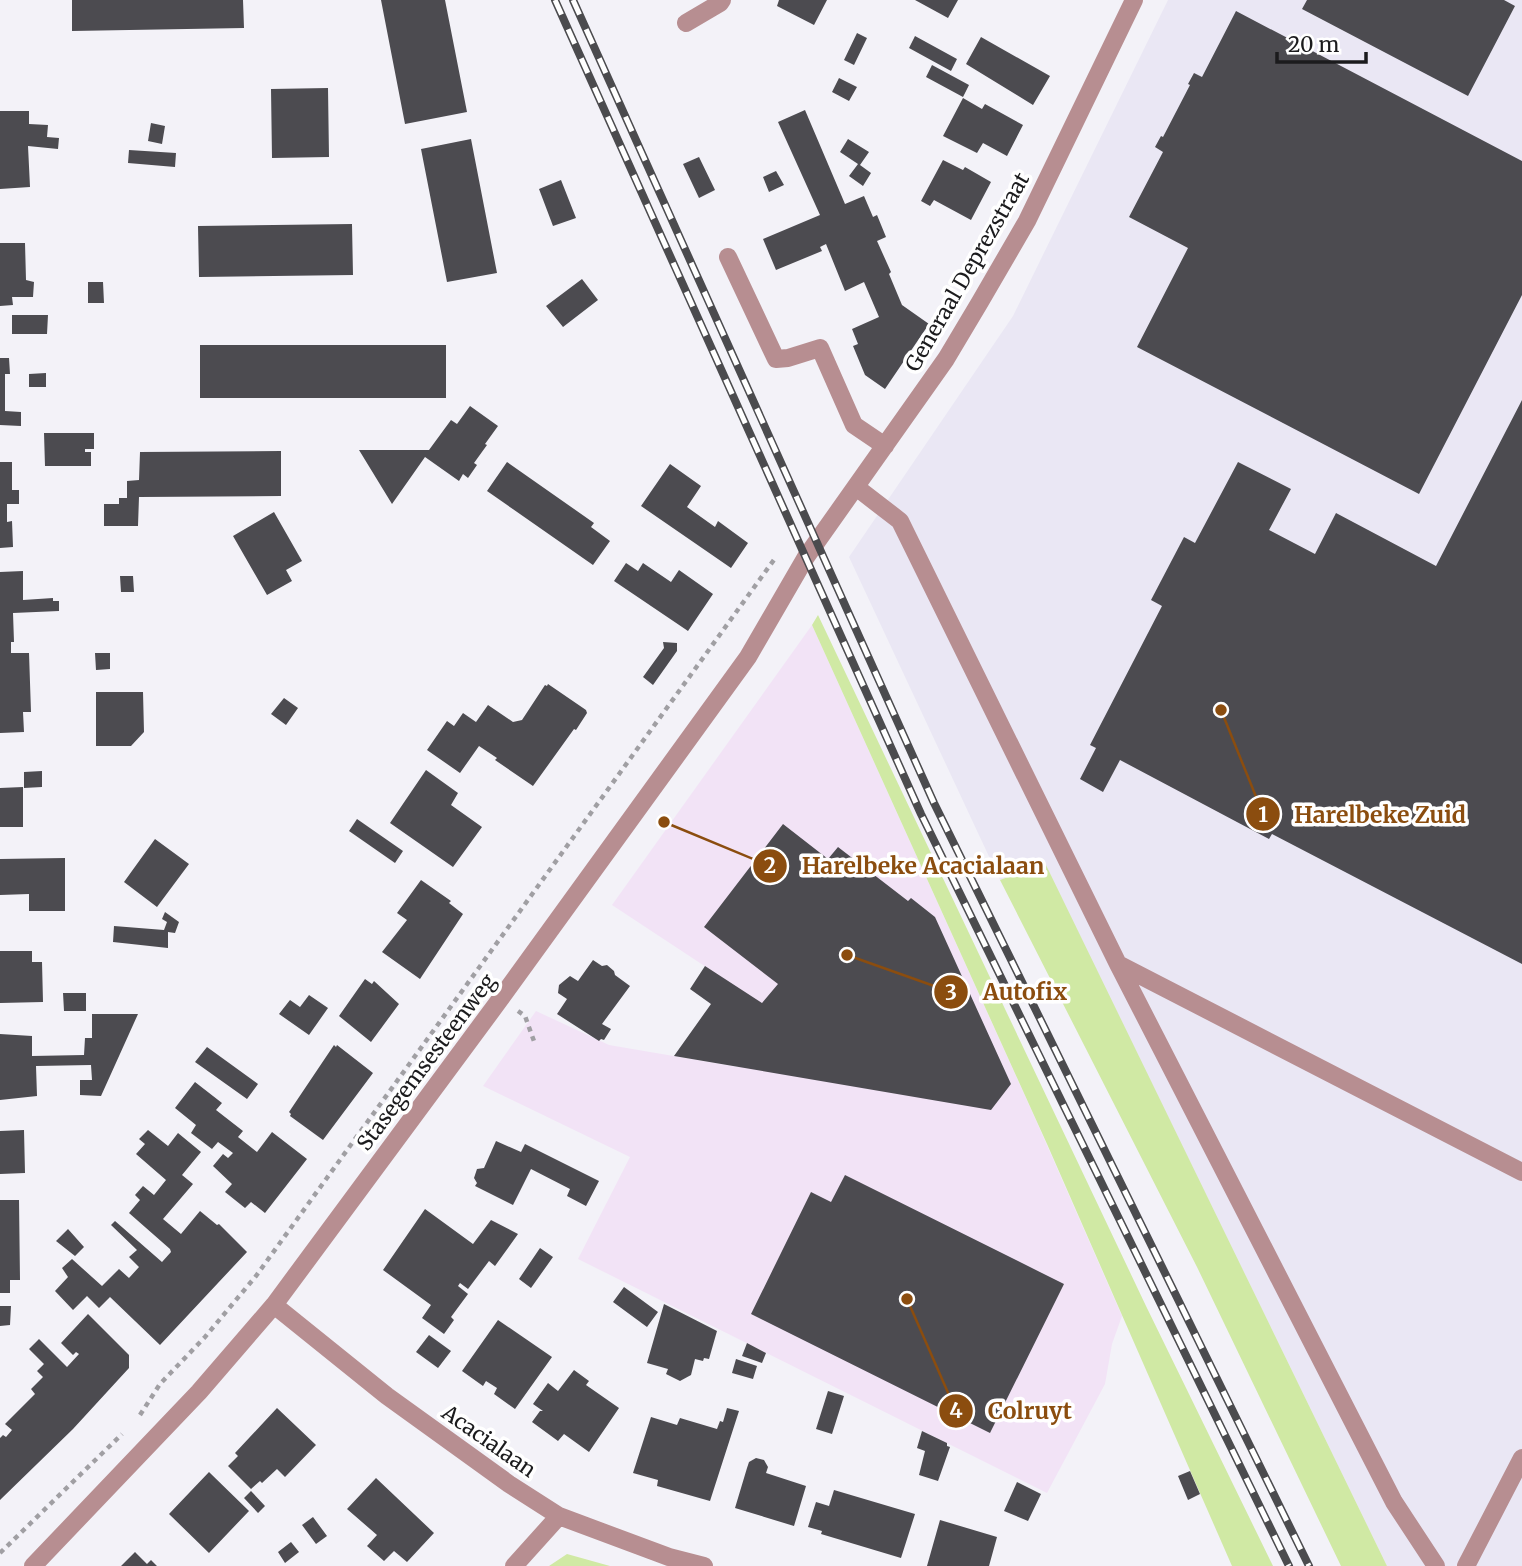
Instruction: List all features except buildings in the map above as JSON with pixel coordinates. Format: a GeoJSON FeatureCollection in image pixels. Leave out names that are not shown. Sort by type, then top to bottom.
{"type":"FeatureCollection","features":[{"type":"Feature","properties":{"kind":"street"},"geometry":{"type":"LineString","coordinates":[[686,23],[720,4],[722,0]]}},
{"type":"Feature","properties":{"kind":"street","name":"Generaal Deprezstraat"},"geometry":{"type":"LineString","coordinates":[[811,550],[946,359],[1027,221],[1134,0]]}},
{"type":"Feature","properties":{"kind":"street"},"geometry":{"type":"LineString","coordinates":[[728,257],[776,359],[820,348],[854,425],[885,446]]}},
{"type":"Feature","properties":{"kind":"street"},"geometry":{"type":"LineString","coordinates":[[856,487],[901,521],[1118,964],[1394,1502],[1436,1566]]}},
{"type":"Feature","properties":{"kind":"street","name":"Stasegemsesteenweg"},"geometry":{"type":"LineString","coordinates":[[33,1566],[199,1392],[274,1305],[702,722],[748,657],[811,550]]}},
{"type":"Feature","properties":{"kind":"street"},"geometry":{"type":"LineString","coordinates":[[1118,964],[1522,1172]]}},
{"type":"Feature","properties":{"kind":"street","name":"Acacialaan"},"geometry":{"type":"LineString","coordinates":[[274,1305],[387,1396],[509,1484],[559,1516],[668,1557],[704,1566]]}},
{"type":"Feature","properties":{"kind":"street"},"geometry":{"type":"LineString","coordinates":[[1466,1566],[1522,1458]]}},
{"type":"Feature","properties":{"kind":"street"},"geometry":{"type":"LineString","coordinates":[[514,1566],[559,1516]]}},
{"type":"Feature","properties":{"kind":"path"},"geometry":{"type":"LineString","coordinates":[[134,1422],[160,1384],[205,1337],[256,1276],[778,554]]}},
{"type":"Feature","properties":{"kind":"path"},"geometry":{"type":"LineString","coordinates":[[0,1553],[125,1432]]}},
{"type":"Feature","properties":{"kind":"shaded area"},"geometry":{"type":"Polygon","coordinates":[[[1168,0],[1522,0],[1522,1566],[1387,1566],[1045,864],[1000,880],[849,557],[1013,316],[1168,0]]]}},
{"type":"Feature","properties":{"kind":"shaded area"},"geometry":{"type":"Polygon","coordinates":[[[812,625],[1122,1316],[1112,1344],[1105,1384],[1047,1493],[578,1259],[630,1157],[483,1086],[536,1011],[609,1045],[738,1067],[747,994],[612,905],[812,625]]]}},
{"type":"Feature","properties":{"kind":"green space"},"geometry":{"type":"Polygon","coordinates":[[[818,615],[1146,1306],[1273,1566],[1232,1566],[1047,1144],[812,625],[818,615]]]}},
{"type":"Feature","properties":{"kind":"green space"},"geometry":{"type":"Polygon","coordinates":[[[1045,863],[1387,1566],[1341,1566],[1197,1267],[1000,880],[1045,863]]]}},
{"type":"Feature","properties":{"kind":"green space"},"geometry":{"type":"Polygon","coordinates":[[[567,1554],[610,1566],[549,1566],[567,1554]]]}},
{"type":"Feature","properties":{"kind":"railway"},"geometry":{"type":"LineString","coordinates":[[555,0],[921,814],[1289,1566]]}},
{"type":"Feature","properties":{"kind":"railway"},"geometry":{"type":"LineString","coordinates":[[573,0],[934,803],[1309,1566]]}},
{"type":"Feature","properties":{"kind":"place","name":"Harelbeke Zuid"},"geometry":{"type":"Point","coordinates":[1221,710]}},
{"type":"Feature","properties":{"kind":"place","name":"Harelbeke Acacialaan"},"geometry":{"type":"Point","coordinates":[664,822]}},
{"type":"Feature","properties":{"kind":"place","name":"Autofix"},"geometry":{"type":"Point","coordinates":[847,955]}},
{"type":"Feature","properties":{"kind":"place","name":"Colruyt"},"geometry":{"type":"Point","coordinates":[907,1299]}}]}
